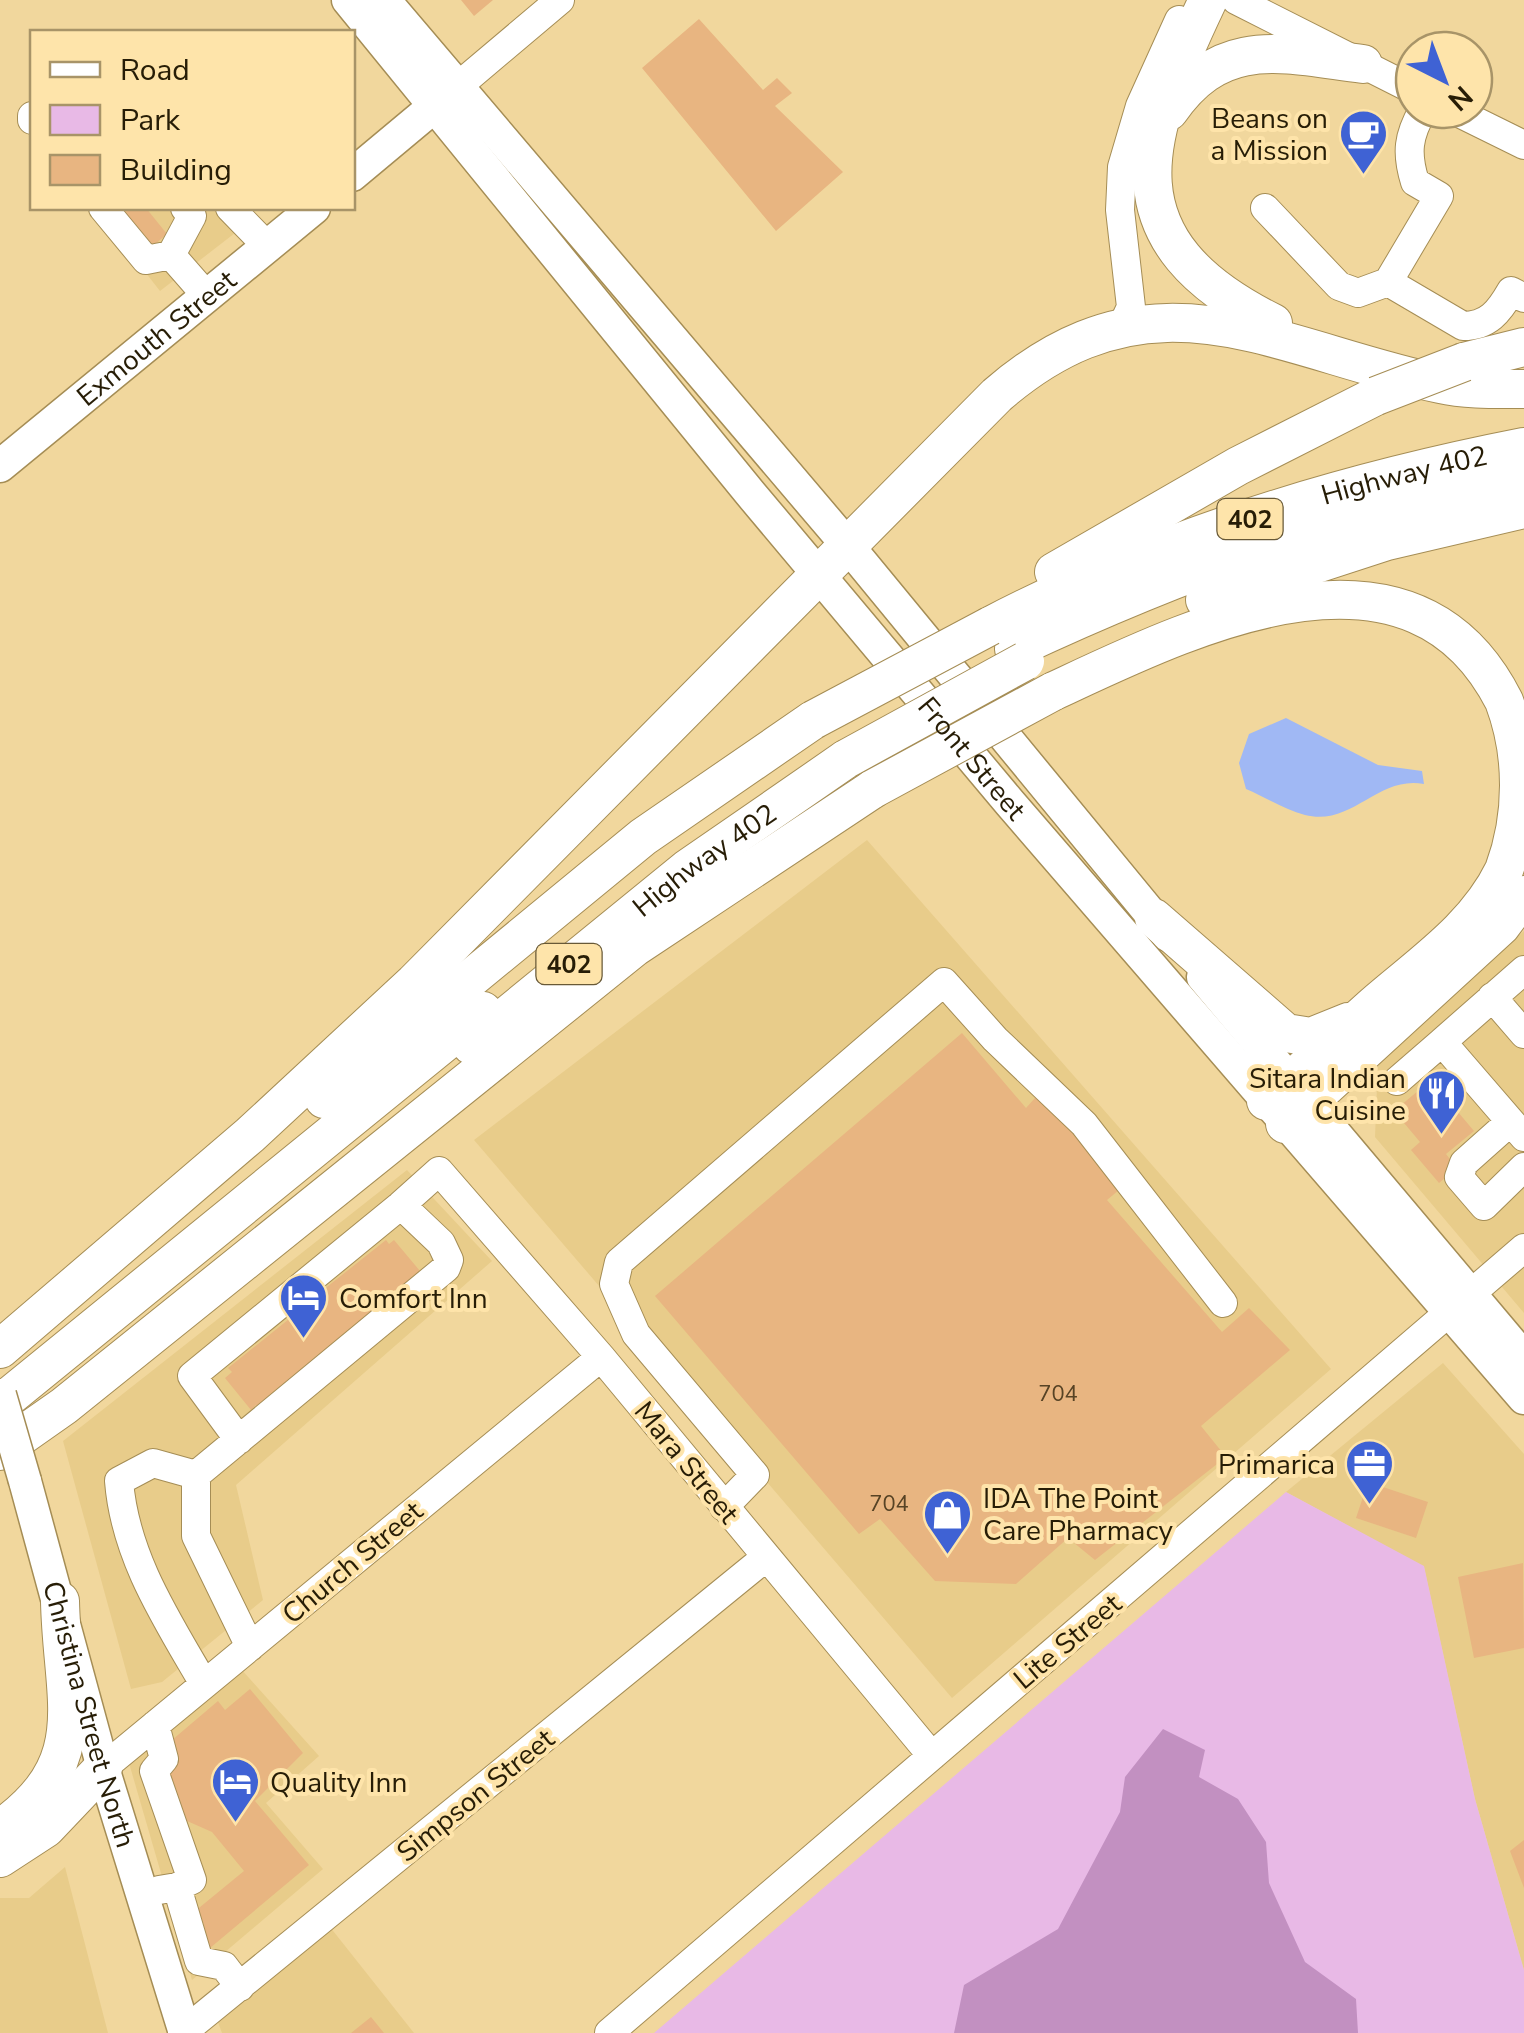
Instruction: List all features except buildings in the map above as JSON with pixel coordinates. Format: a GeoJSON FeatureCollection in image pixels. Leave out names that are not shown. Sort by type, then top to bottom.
{"type":"FeatureCollection","features":[{"type":"Feature","properties":{"kind":"highway"},"geometry":{"type":"LineString","coordinates":[[1208,0],[1164,99],[1154,140],[1151,176],[1158,213],[1175,247],[1194,270],[1240,307],[1342,357]]}},
{"type":"Feature","properties":{"kind":"highway"},"geometry":{"type":"LineString","coordinates":[[1154,140],[1185,91],[1228,60],[1275,52],[1363,64]]}},
{"type":"Feature","properties":{"kind":"highway"},"geometry":{"type":"LineString","coordinates":[[0,1349],[328,1064],[1020,375],[1048,356],[1108,332],[1141,324],[1194,320],[1260,332],[1440,384],[1524,389]]}},
{"type":"Feature","properties":{"kind":"highway"},"geometry":{"type":"LineString","coordinates":[[1016,653],[1238,466],[1376,396],[1464,362],[1524,347]]}},
{"type":"Feature","properties":{"kind":"highway","name":"Highway 402"},"geometry":{"type":"LineString","coordinates":[[0,1428],[686,870],[845,757],[1016,653],[1125,565],[1256,516],[1394,476],[1524,447]]}},
{"type":"Feature","properties":{"kind":"highway"},"geometry":{"type":"LineString","coordinates":[[1016,653],[1103,607],[1244,553],[1413,502],[1524,479]]}},
{"type":"Feature","properties":{"kind":"highway","name":"Highway 402"},"geometry":{"type":"LineString","coordinates":[[845,757],[856,695],[1016,653],[1246,568],[1374,530],[1524,494]]}},
{"type":"Feature","properties":{"kind":"highway"},"geometry":{"type":"LineString","coordinates":[[1016,653],[1127,630],[1303,565],[1524,510]]}},
{"type":"Feature","properties":{"kind":"highway"},"geometry":{"type":"LineString","coordinates":[[1016,653],[1223,619],[1321,598],[1381,604],[1406,612],[1469,652],[1504,701],[1517,736],[1524,776],[1520,825],[1504,871],[1472,917],[1375,1004],[1288,1102]]}},
{"type":"Feature","properties":{"kind":"highway"},"geometry":{"type":"LineString","coordinates":[[0,1452],[64,1406],[470,1077],[662,928],[845,757]]}},
{"type":"Feature","properties":{"kind":"highway"},"geometry":{"type":"LineString","coordinates":[[0,1404],[560,948],[744,808],[845,757]]}},
{"type":"Feature","properties":{"kind":"highway","name":"Highway 402"},"geometry":{"type":"LineString","coordinates":[[0,1363],[590,878],[749,760],[845,757]]}},
{"type":"Feature","properties":{"kind":"highway"},"geometry":{"type":"LineString","coordinates":[[1288,1102],[1501,926],[1524,896]]}},
{"type":"Feature","properties":{"kind":"highway"},"geometry":{"type":"LineString","coordinates":[[1154,918],[1286,1032],[1324,1035],[1375,1004]]}},
{"type":"Feature","properties":{"kind":"highway"},"geometry":{"type":"LineString","coordinates":[[12,1474],[64,1406]]}},
{"type":"Feature","properties":{"kind":"highway"},"geometry":{"type":"LineString","coordinates":[[0,1830],[40,1797],[63,1761],[67,1728],[60,1601]]}},
{"type":"Feature","properties":{"kind":"highway"},"geometry":{"type":"LineString","coordinates":[[0,1858],[46,1828],[103,1768]]}},
{"type":"Feature","properties":{"kind":"main road"},"geometry":{"type":"LineString","coordinates":[[348,0],[445,97]]}},
{"type":"Feature","properties":{"kind":"main road"},"geometry":{"type":"LineString","coordinates":[[384,0],[445,97]]}},
{"type":"Feature","properties":{"kind":"main road"},"geometry":{"type":"LineString","coordinates":[[355,172],[445,97]]}},
{"type":"Feature","properties":{"kind":"main road","name":"Front Street"},"geometry":{"type":"LineString","coordinates":[[445,97],[848,546],[1154,918],[1288,1102]]}},
{"type":"Feature","properties":{"kind":"main road","name":"Front Street"},"geometry":{"type":"LineString","coordinates":[[445,97],[820,576],[1288,1102],[1460,1305],[1524,1398]]}},
{"type":"Feature","properties":{"kind":"main road","name":"Exmouth Street"},"geometry":{"type":"LineString","coordinates":[[0,464],[312,210]]}},
{"type":"Feature","properties":{"kind":"main road","name":"Front Street"},"geometry":{"type":"LineString","coordinates":[[1460,1305],[1524,1358]]}},
{"type":"Feature","properties":{"kind":"main road","name":"Christina Street North"},"geometry":{"type":"LineString","coordinates":[[0,1396],[12,1474],[60,1601],[103,1768],[184,2033]]}},
{"type":"Feature","properties":{"kind":"street"},"geometry":{"type":"LineString","coordinates":[[445,97],[560,0]]}},
{"type":"Feature","properties":{"kind":"street"},"geometry":{"type":"LineString","coordinates":[[1108,332],[1125,320],[1130,307],[1120,210],[1125,150],[1188,0]]}},
{"type":"Feature","properties":{"kind":"street"},"geometry":{"type":"LineString","coordinates":[[1236,0],[1394,80]]}},
{"type":"Feature","properties":{"kind":"street"},"geometry":{"type":"LineString","coordinates":[[1265,208],[1339,286],[1358,294],[1388,282],[1439,196],[1414,182],[1409,165],[1412,130]]}},
{"type":"Feature","properties":{"kind":"street"},"geometry":{"type":"LineString","coordinates":[[1494,130],[1524,145]]}},
{"type":"Feature","properties":{"kind":"street"},"geometry":{"type":"LineString","coordinates":[[104,210],[146,260],[171,255]]}},
{"type":"Feature","properties":{"kind":"street"},"geometry":{"type":"LineString","coordinates":[[171,255],[192,216],[187,210]]}},
{"type":"Feature","properties":{"kind":"street"},"geometry":{"type":"LineString","coordinates":[[232,210],[268,248]]}},
{"type":"Feature","properties":{"kind":"street"},"geometry":{"type":"LineString","coordinates":[[171,255],[206,295]]}},
{"type":"Feature","properties":{"kind":"street"},"geometry":{"type":"LineString","coordinates":[[1388,282],[1463,326],[1474,326],[1497,314],[1510,291],[1524,298]]}},
{"type":"Feature","properties":{"kind":"street"},"geometry":{"type":"LineString","coordinates":[[1397,1081],[1524,970]]}},
{"type":"Feature","properties":{"kind":"street"},"geometry":{"type":"LineString","coordinates":[[724,1507],[755,1475],[636,1334],[614,1284],[619,1262],[944,982],[1084,1124],[1223,1303]]}},
{"type":"Feature","properties":{"kind":"street"},"geometry":{"type":"LineString","coordinates":[[1492,998],[1524,1034]]}},
{"type":"Feature","properties":{"kind":"street"},"geometry":{"type":"LineString","coordinates":[[1442,1042],[1517,1130],[1464,1163],[1459,1177],[1484,1206],[1524,1167]]}},
{"type":"Feature","properties":{"kind":"street","name":"Mara Street"},"geometry":{"type":"LineString","coordinates":[[401,1205],[440,1171],[601,1357],[932,1756]]}},
{"type":"Feature","properties":{"kind":"street"},"geometry":{"type":"LineString","coordinates":[[196,1475],[239,1440],[446,1268],[449,1260],[441,1243],[401,1205],[192,1376],[239,1440]]}},
{"type":"Feature","properties":{"kind":"street","name":"Lite Street"},"geometry":{"type":"LineString","coordinates":[[609,2033],[1524,1248]]}},
{"type":"Feature","properties":{"kind":"street","name":"Church Street"},"geometry":{"type":"LineString","coordinates":[[103,1768],[601,1357]]}},
{"type":"Feature","properties":{"kind":"street"},"geometry":{"type":"LineString","coordinates":[[196,1475],[153,1463],[119,1481],[122,1516],[153,1598],[204,1684]]}},
{"type":"Feature","properties":{"kind":"street"},"geometry":{"type":"LineString","coordinates":[[196,1475],[196,1536],[250,1646]]}},
{"type":"Feature","properties":{"kind":"street","name":"Simpson Street"},"geometry":{"type":"LineString","coordinates":[[184,2033],[765,1558]]}},
{"type":"Feature","properties":{"kind":"street"},"geometry":{"type":"LineString","coordinates":[[142,1894],[192,1880],[154,1771],[164,1760],[155,1725]]}},
{"type":"Feature","properties":{"kind":"street"},"geometry":{"type":"LineString","coordinates":[[177,1887],[199,1960],[224,1966],[240,1987]]}},
{"type":"Feature","properties":{"kind":"shaded area"},"geometry":{"type":"Polygon","coordinates":[[[97,210],[217,210],[235,233],[160,291],[97,210]]]}},
{"type":"Feature","properties":{"kind":"shaded area"},"geometry":{"type":"Polygon","coordinates":[[[867,840],[1331,1369],[952,1698],[474,1140],[867,840]]]}},
{"type":"Feature","properties":{"kind":"shaded area"},"geometry":{"type":"Polygon","coordinates":[[[1524,931],[1524,1313],[1375,1137],[1378,1062],[1524,931]]]}},
{"type":"Feature","properties":{"kind":"shaded area"},"geometry":{"type":"Polygon","coordinates":[[[407,1170],[492,1261],[236,1485],[263,1600],[162,1682],[131,1689],[63,1441],[407,1170]]]}},
{"type":"Feature","properties":{"kind":"shaded area"},"geometry":{"type":"Polygon","coordinates":[[[1443,1363],[1524,1454],[1524,1970],[1475,1799],[1424,1567],[1286,1492],[1443,1363]]]}},
{"type":"Feature","properties":{"kind":"shaded area"},"geometry":{"type":"Polygon","coordinates":[[[241,1669],[319,1756],[266,1803],[323,1869],[192,1980],[129,1763],[241,1669]]]}},
{"type":"Feature","properties":{"kind":"shaded area"},"geometry":{"type":"Polygon","coordinates":[[[1163,1729],[1205,1750],[1199,1777],[1238,1799],[1266,1842],[1269,1883],[1305,1962],[1356,1999],[1358,2033],[954,2033],[964,1985],[1058,1929],[1120,1812],[1125,1777],[1163,1729]]]}},
{"type":"Feature","properties":{"kind":"shaded area"},"geometry":{"type":"Polygon","coordinates":[[[65,1867],[108,2033],[0,2033],[0,1898],[29,1898],[65,1867]]]}},
{"type":"Feature","properties":{"kind":"shaded area"},"geometry":{"type":"Polygon","coordinates":[[[330,1927],[414,2033],[222,2033],[216,2017],[330,1927]]]}},
{"type":"Feature","properties":{"kind":"green space"},"geometry":{"type":"Polygon","coordinates":[[[1286,1492],[1424,1566],[1475,1799],[1524,1970],[1524,2033],[654,2033],[1286,1492]]]}},
{"type":"Feature","properties":{"kind":"water"},"geometry":{"type":"Polygon","coordinates":[[[1286,718],[1378,765],[1422,771],[1424,784],[1393,787],[1337,814],[1322,817],[1283,807],[1246,789],[1239,763],[1249,734],[1286,718]]]}},
{"type":"Feature","properties":{"kind":"place","name":"Beans on a Mission"},"geometry":{"type":"Point","coordinates":[1363,176]}},
{"type":"Feature","properties":{"kind":"place","name":"Sitara Indian Cuisine"},"geometry":{"type":"Point","coordinates":[1441,1136]}},
{"type":"Feature","properties":{"kind":"place","name":"Comfort Inn"},"geometry":{"type":"Point","coordinates":[304,1340]}},
{"type":"Feature","properties":{"kind":"place","name":"Primarica"},"geometry":{"type":"Point","coordinates":[1370,1506]}},
{"type":"Feature","properties":{"kind":"place","name":"IDA The Point Care Pharmacy"},"geometry":{"type":"Point","coordinates":[948,1556]}},
{"type":"Feature","properties":{"kind":"place","name":"Quality Inn"},"geometry":{"type":"Point","coordinates":[235,1824]}}]}
